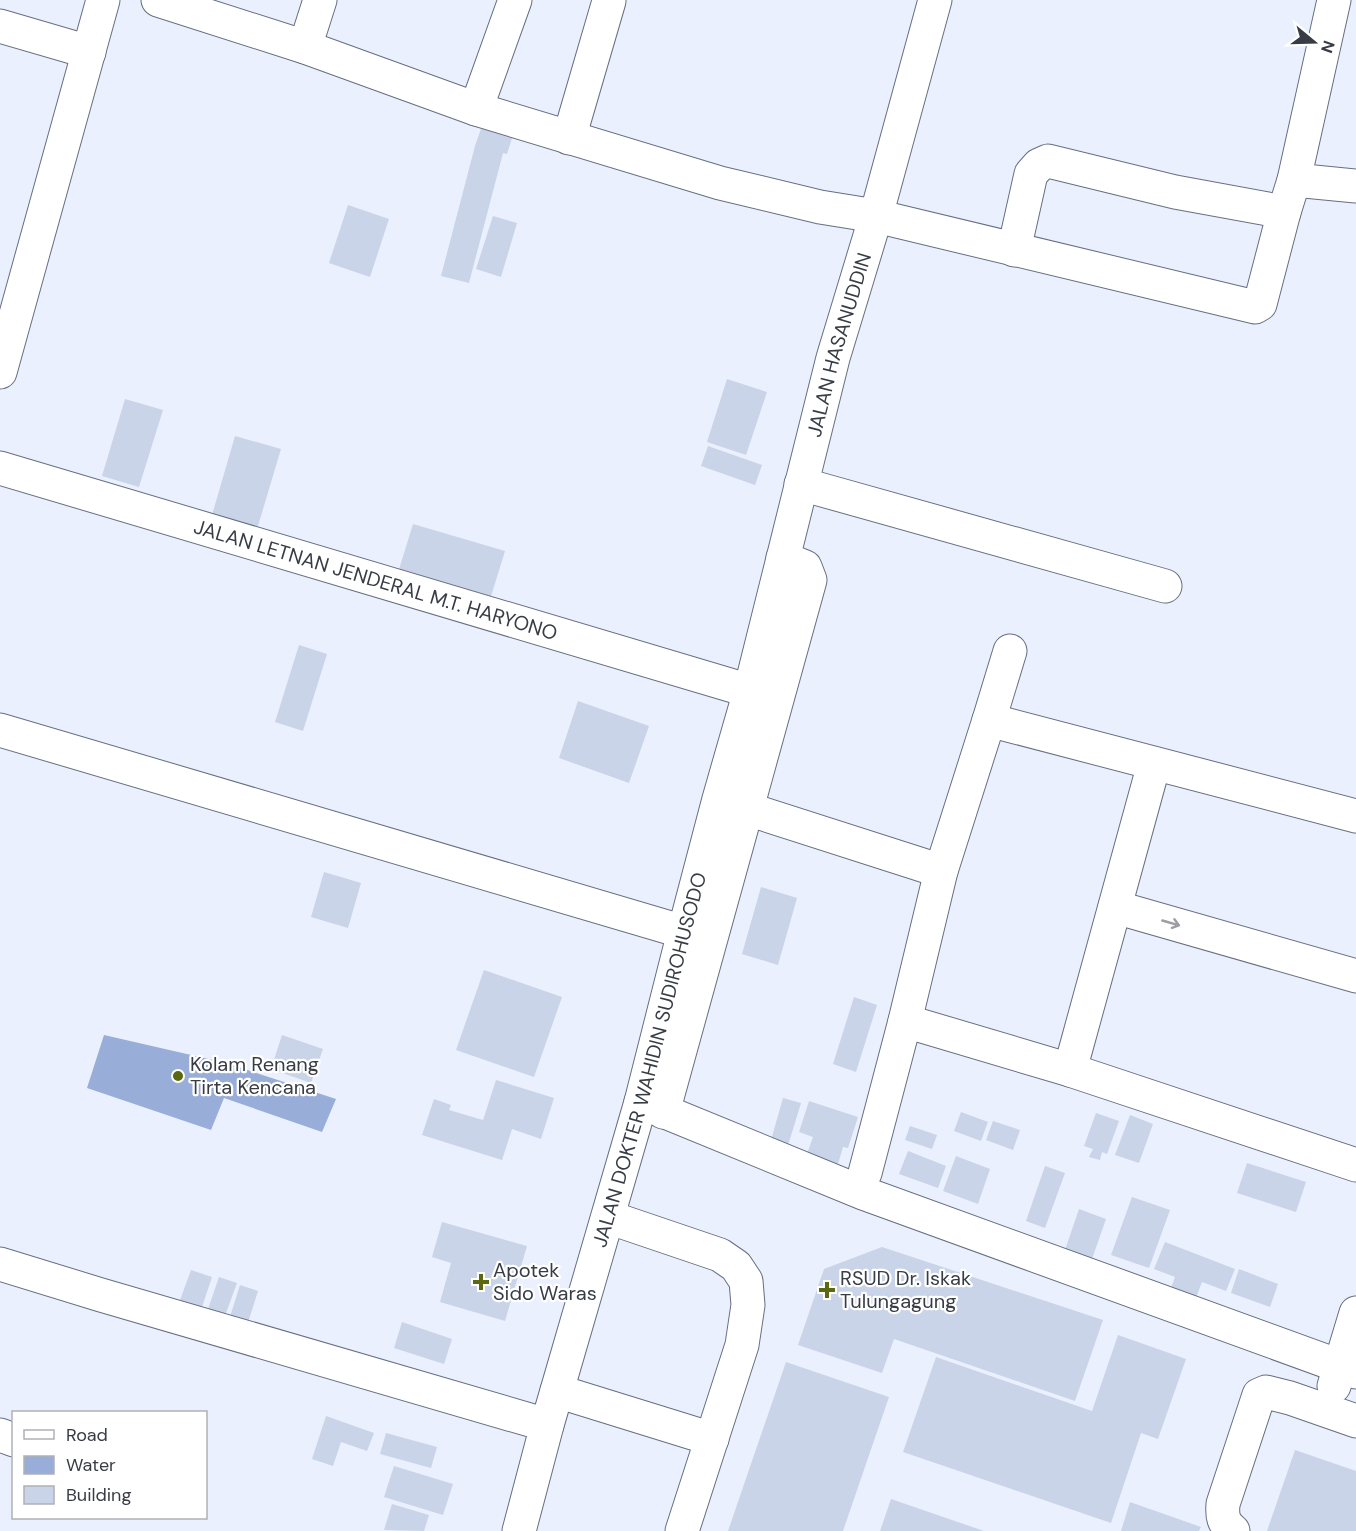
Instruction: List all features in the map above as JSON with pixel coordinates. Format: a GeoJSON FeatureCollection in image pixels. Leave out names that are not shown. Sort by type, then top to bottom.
{"type":"FeatureCollection","features":[{"type":"Feature","properties":{"kind":"street"},"geometry":{"type":"LineString","coordinates":[[0,372],[103,0]]}},
{"type":"Feature","properties":{"kind":"street"},"geometry":{"type":"LineString","coordinates":[[158,0],[305,47],[476,109],[720,183],[820,207],[876,216],[1255,307],[1260,304],[1294,180],[1334,0]]}},
{"type":"Feature","properties":{"kind":"street"},"geometry":{"type":"LineString","coordinates":[[305,47],[320,0]]}},
{"type":"Feature","properties":{"kind":"street"},"geometry":{"type":"LineString","coordinates":[[476,109],[515,0]]}},
{"type":"Feature","properties":{"kind":"street","name":"JALAN HASANUDDIN"},"geometry":{"type":"LineString","coordinates":[[750,691],[833,358],[876,216],[935,0]]}},
{"type":"Feature","properties":{"kind":"street"},"geometry":{"type":"LineString","coordinates":[[569,138],[609,1]]}},
{"type":"Feature","properties":{"kind":"street"},"geometry":{"type":"LineString","coordinates":[[0,26],[89,51]]}},
{"type":"Feature","properties":{"kind":"street"},"geometry":{"type":"LineString","coordinates":[[1014,250],[1032,174],[1039,165],[1048,161],[1174,192],[1284,212]]}},
{"type":"Feature","properties":{"kind":"street"},"geometry":{"type":"LineString","coordinates":[[1294,180],[1356,186]]}},
{"type":"Feature","properties":{"kind":"street","name":"JALAN LETNAN JENDERAL M.T. HARYONO"},"geometry":{"type":"LineString","coordinates":[[0,468],[750,691]]}},
{"type":"Feature","properties":{"kind":"street"},"geometry":{"type":"LineString","coordinates":[[801,484],[1165,586]]}},
{"type":"Feature","properties":{"kind":"street"},"geometry":{"type":"LineString","coordinates":[[783,558],[805,567],[810,580],[732,804],[652,1107],[863,1193],[1348,1369]]}},
{"type":"Feature","properties":{"kind":"street"},"geometry":{"type":"LineString","coordinates":[[865,1173],[941,871],[1010,651]]}},
{"type":"Feature","properties":{"kind":"street","name":"JALAN DOKTER WAHIDIN SUDIROHUSODO"},"geometry":{"type":"LineString","coordinates":[[519,1531],[547,1425],[608,1217],[652,1107],[684,932],[732,804],[750,691]]}},
{"type":"Feature","properties":{"kind":"street"},"geometry":{"type":"LineString","coordinates":[[988,720],[1356,816]]}},
{"type":"Feature","properties":{"kind":"street"},"geometry":{"type":"LineString","coordinates":[[0,730],[684,932]]}},
{"type":"Feature","properties":{"kind":"street"},"geometry":{"type":"LineString","coordinates":[[1070,1070],[1154,764]]}},
{"type":"Feature","properties":{"kind":"street"},"geometry":{"type":"LineString","coordinates":[[732,804],[941,871]]}},
{"type":"Feature","properties":{"kind":"street"},"geometry":{"type":"LineString","coordinates":[[1115,907],[1356,976]]}},
{"type":"Feature","properties":{"kind":"street"},"geometry":{"type":"LineString","coordinates":[[905,1021],[1070,1070],[1356,1165]]}},
{"type":"Feature","properties":{"kind":"street"},"geometry":{"type":"LineString","coordinates":[[608,1217],[720,1255],[736,1266],[746,1281],[748,1305],[742,1345],[682,1531]]}},
{"type":"Feature","properties":{"kind":"street"},"geometry":{"type":"LineString","coordinates":[[0,1264],[547,1425]]}},
{"type":"Feature","properties":{"kind":"street"},"geometry":{"type":"LineString","coordinates":[[1233,1531],[1224,1522],[1223,1504],[1259,1395],[1266,1392],[1271,1393],[1341,1416],[1356,1313]]}},
{"type":"Feature","properties":{"kind":"street"},"geometry":{"type":"LineString","coordinates":[[557,1390],[712,1439]]}},
{"type":"Feature","properties":{"kind":"water","name":"Kolam Renang Tirta Kencana"},"geometry":{"type":"Polygon","coordinates":[[[104,1035],[226,1063],[336,1099],[322,1132],[224,1098],[211,1130],[87,1088],[104,1035]]]}},
{"type":"Feature","properties":{"kind":"building"},"geometry":{"type":"Polygon","coordinates":[[[483,123],[514,132],[507,154],[503,153],[469,283],[441,276],[483,123]]]}},
{"type":"Feature","properties":{"kind":"building"},"geometry":{"type":"Polygon","coordinates":[[[348,205],[389,219],[370,277],[329,263],[348,205]]]}},
{"type":"Feature","properties":{"kind":"building"},"geometry":{"type":"Polygon","coordinates":[[[493,216],[517,223],[501,277],[476,269],[493,216]]]}},
{"type":"Feature","properties":{"kind":"building"},"geometry":{"type":"Polygon","coordinates":[[[727,379],[767,392],[746,455],[707,442],[727,379]]]}},
{"type":"Feature","properties":{"kind":"building"},"geometry":{"type":"Polygon","coordinates":[[[125,399],[163,410],[139,487],[102,476],[125,399]]]}},
{"type":"Feature","properties":{"kind":"building"},"geometry":{"type":"Polygon","coordinates":[[[235,436],[281,449],[255,536],[210,522],[235,436]]]}},
{"type":"Feature","properties":{"kind":"building"},"geometry":{"type":"Polygon","coordinates":[[[708,446],[762,465],[755,485],[701,466],[708,446]]]}},
{"type":"Feature","properties":{"kind":"building"},"geometry":{"type":"Polygon","coordinates":[[[413,524],[505,551],[488,606],[396,579],[413,524]]]}},
{"type":"Feature","properties":{"kind":"building"},"geometry":{"type":"Polygon","coordinates":[[[299,645],[327,654],[303,731],[275,722],[299,645]]]}},
{"type":"Feature","properties":{"kind":"building"},"geometry":{"type":"Polygon","coordinates":[[[578,701],[649,726],[629,783],[559,758],[578,701]]]}},
{"type":"Feature","properties":{"kind":"building"},"geometry":{"type":"Polygon","coordinates":[[[324,872],[361,883],[348,928],[311,917],[324,872]]]}},
{"type":"Feature","properties":{"kind":"building"},"geometry":{"type":"Polygon","coordinates":[[[761,887],[797,898],[778,965],[742,954],[761,887]]]}},
{"type":"Feature","properties":{"kind":"building"},"geometry":{"type":"Polygon","coordinates":[[[484,970],[562,997],[534,1077],[456,1050],[484,970]]]}},
{"type":"Feature","properties":{"kind":"building"},"geometry":{"type":"Polygon","coordinates":[[[854,997],[877,1005],[856,1072],[833,1064],[854,997]]]}},
{"type":"Feature","properties":{"kind":"building"},"geometry":{"type":"Polygon","coordinates":[[[282,1035],[323,1049],[311,1083],[271,1069],[282,1035]]]}},
{"type":"Feature","properties":{"kind":"building"},"geometry":{"type":"Polygon","coordinates":[[[496,1080],[554,1098],[541,1139],[512,1129],[502,1160],[422,1135],[434,1099],[451,1105],[449,1110],[483,1120],[496,1080]]]}},
{"type":"Feature","properties":{"kind":"building"},"geometry":{"type":"Polygon","coordinates":[[[783,1098],[801,1103],[786,1152],[769,1147],[783,1098]]]}},
{"type":"Feature","properties":{"kind":"building"},"geometry":{"type":"Polygon","coordinates":[[[809,1101],[858,1117],[848,1148],[843,1147],[838,1164],[807,1154],[813,1137],[799,1132],[809,1101]]]}},
{"type":"Feature","properties":{"kind":"building"},"geometry":{"type":"Polygon","coordinates":[[[961,1112],[988,1122],[981,1141],[954,1131],[961,1112]]]}},
{"type":"Feature","properties":{"kind":"building"},"geometry":{"type":"Polygon","coordinates":[[[1096,1113],[1119,1121],[1107,1154],[1102,1152],[1100,1160],[1089,1157],[1093,1149],[1084,1146],[1096,1113]]]}},
{"type":"Feature","properties":{"kind":"building"},"geometry":{"type":"Polygon","coordinates":[[[1130,1115],[1153,1124],[1139,1163],[1115,1155],[1130,1115]]]}},
{"type":"Feature","properties":{"kind":"building"},"geometry":{"type":"Polygon","coordinates":[[[993,1121],[1020,1130],[1013,1150],[986,1140],[993,1121]]]}},
{"type":"Feature","properties":{"kind":"building"},"geometry":{"type":"Polygon","coordinates":[[[910,1126],[937,1135],[932,1149],[905,1140],[910,1126]]]}},
{"type":"Feature","properties":{"kind":"building"},"geometry":{"type":"Polygon","coordinates":[[[908,1151],[946,1166],[938,1188],[899,1174],[908,1151]]]}},
{"type":"Feature","properties":{"kind":"building"},"geometry":{"type":"Polygon","coordinates":[[[956,1156],[990,1169],[978,1204],[943,1191],[956,1156]]]}},
{"type":"Feature","properties":{"kind":"building"},"geometry":{"type":"Polygon","coordinates":[[[1247,1163],[1306,1182],[1296,1212],[1237,1193],[1247,1163]]]}},
{"type":"Feature","properties":{"kind":"building"},"geometry":{"type":"Polygon","coordinates":[[[1045,1166],[1065,1173],[1045,1228],[1026,1221],[1045,1166]]]}},
{"type":"Feature","properties":{"kind":"building"},"geometry":{"type":"Polygon","coordinates":[[[1132,1197],[1170,1210],[1149,1268],[1111,1255],[1132,1197]]]}},
{"type":"Feature","properties":{"kind":"building"},"geometry":{"type":"Polygon","coordinates":[[[1079,1209],[1106,1219],[1092,1259],[1065,1250],[1079,1209]]]}},
{"type":"Feature","properties":{"kind":"building","name":"Apotek Sido Waras"},"geometry":{"type":"Polygon","coordinates":[[[442,1222],[527,1246],[505,1321],[440,1302],[451,1263],[432,1257],[442,1222]]]}},
{"type":"Feature","properties":{"kind":"building"},"geometry":{"type":"Polygon","coordinates":[[[1165,1242],[1235,1269],[1226,1291],[1202,1282],[1196,1298],[1171,1288],[1175,1277],[1154,1269],[1165,1242]]]}},
{"type":"Feature","properties":{"kind":"building"},"geometry":{"type":"Polygon","coordinates":[[[882,1247],[1103,1320],[1075,1401],[894,1339],[882,1373],[798,1345],[824,1269],[882,1247]]]}},
{"type":"Feature","properties":{"kind":"building"},"geometry":{"type":"Polygon","coordinates":[[[1239,1269],[1278,1284],[1270,1307],[1231,1293],[1239,1269]]]}},
{"type":"Feature","properties":{"kind":"building"},"geometry":{"type":"Polygon","coordinates":[[[191,1270],[212,1277],[198,1319],[176,1311],[191,1270]]]}},
{"type":"Feature","properties":{"kind":"building"},"geometry":{"type":"Polygon","coordinates":[[[219,1277],[237,1283],[222,1324],[205,1318],[219,1277]]]}},
{"type":"Feature","properties":{"kind":"building"},"geometry":{"type":"Polygon","coordinates":[[[240,1285],[258,1291],[246,1329],[228,1323],[240,1285]]]}},
{"type":"Feature","properties":{"kind":"building"},"geometry":{"type":"Polygon","coordinates":[[[402,1322],[452,1339],[444,1364],[394,1348],[402,1322]]]}},
{"type":"Feature","properties":{"kind":"building"},"geometry":{"type":"Polygon","coordinates":[[[1118,1335],[1186,1359],[1158,1439],[1141,1433],[1111,1523],[903,1452],[936,1357],[1092,1411],[1118,1335]]]}},
{"type":"Feature","properties":{"kind":"building"},"geometry":{"type":"Polygon","coordinates":[[[786,1362],[889,1397],[843,1531],[728,1531],[786,1362]]]}},
{"type":"Feature","properties":{"kind":"building"},"geometry":{"type":"Polygon","coordinates":[[[326,1416],[374,1433],[367,1451],[341,1442],[333,1466],[312,1459],[326,1416]]]}},
{"type":"Feature","properties":{"kind":"building"},"geometry":{"type":"Polygon","coordinates":[[[386,1433],[437,1447],[431,1468],[380,1454],[386,1433]]]}},
{"type":"Feature","properties":{"kind":"building"},"geometry":{"type":"Polygon","coordinates":[[[1295,1450],[1356,1471],[1356,1531],[1267,1531],[1295,1450]]]}},
{"type":"Feature","properties":{"kind":"building"},"geometry":{"type":"Polygon","coordinates":[[[394,1466],[453,1484],[443,1515],[384,1497],[394,1466]]]}},
{"type":"Feature","properties":{"kind":"building"},"geometry":{"type":"Polygon","coordinates":[[[891,1499],[984,1531],[880,1531],[891,1499]]]}},
{"type":"Feature","properties":{"kind":"building"},"geometry":{"type":"Polygon","coordinates":[[[1130,1502],[1201,1527],[1199,1531],[1121,1531],[1130,1502]]]}},
{"type":"Feature","properties":{"kind":"building"},"geometry":{"type":"Polygon","coordinates":[[[392,1504],[429,1515],[424,1531],[384,1530],[392,1504]]]}},
{"type":"Feature","properties":{"kind":"place","name":"Kolam Renang Tirta Kencana"},"geometry":{"type":"Point","coordinates":[178,1076]}},
{"type":"Feature","properties":{"kind":"place","name":"Apotek Sido Waras"},"geometry":{"type":"Point","coordinates":[481,1282]}},
{"type":"Feature","properties":{"kind":"place","name":"RSUD Dr. Iskak Tulungagung"},"geometry":{"type":"Point","coordinates":[827,1290]}}]}
